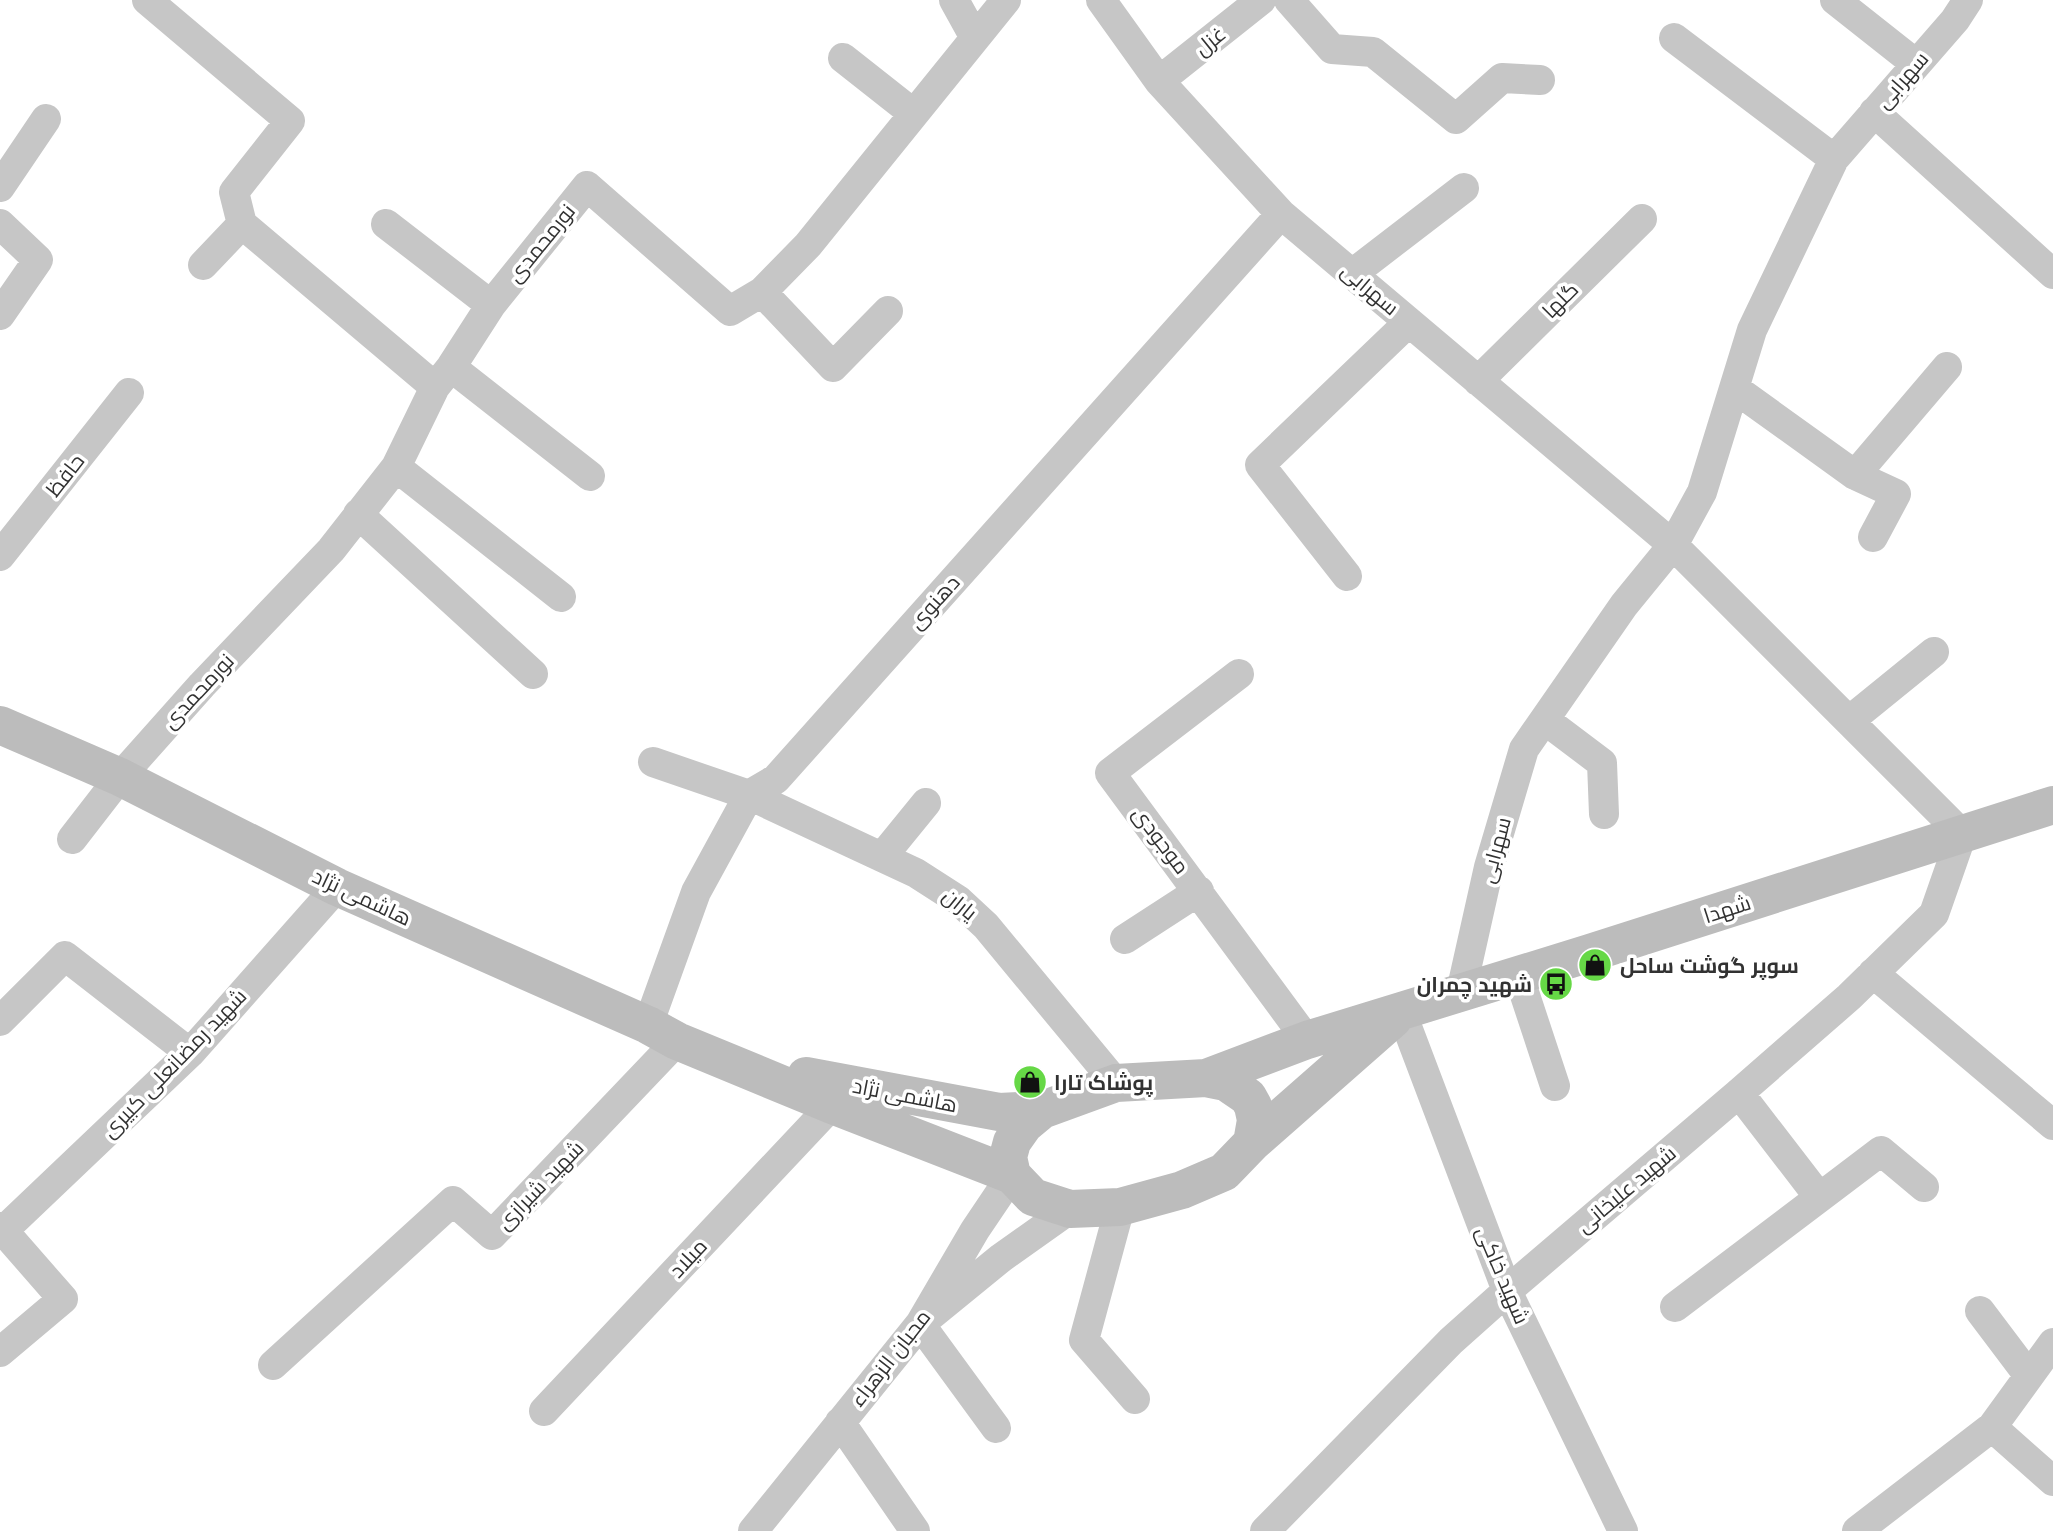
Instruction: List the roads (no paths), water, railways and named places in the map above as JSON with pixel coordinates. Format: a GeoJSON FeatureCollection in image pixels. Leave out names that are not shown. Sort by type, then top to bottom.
{"type":"FeatureCollection","features":[{"type":"Feature","properties":{"kind":"main road","name":"هاشمی نژاد"},"geometry":{"type":"LineString","coordinates":[[0,726],[120,776],[337,887],[662,1033],[832,1105],[1012,1175]]}},
{"type":"Feature","properties":{"kind":"main road","name":"شهدا"},"geometry":{"type":"LineString","coordinates":[[1206,1078],[1307,1040],[2053,805]]}},
{"type":"Feature","properties":{"kind":"main road","name":"شهدا"},"geometry":{"type":"LineString","coordinates":[[1070,1209],[1120,1207],[1182,1190],[1224,1172],[1252,1143],[1402,1011]]}},
{"type":"Feature","properties":{"kind":"main road","name":"هاشمی نژاد"},"geometry":{"type":"LineString","coordinates":[[728,1061],[999,1112],[1042,1110]]}},
{"type":"Feature","properties":{"kind":"main road"},"geometry":{"type":"LineString","coordinates":[[1070,1209],[1033,1197],[1012,1175],[1008,1157],[1012,1142],[1024,1125],[1042,1110],[1116,1083],[1206,1078],[1226,1082],[1248,1097],[1253,1106],[1256,1120],[1252,1143]]}},
{"type":"Feature","properties":{"kind":"street"},"geometry":{"type":"LineString","coordinates":[[147,0],[290,121],[234,192],[242,224],[443,377],[590,476]]}},
{"type":"Feature","properties":{"kind":"street"},"geometry":{"type":"LineString","coordinates":[[954,0],[975,38]]}},
{"type":"Feature","properties":{"kind":"street","name":"نورمحمدی"},"geometry":{"type":"LineString","coordinates":[[72,839],[120,776],[202,685],[331,550],[396,467],[443,377],[491,306],[587,186],[730,311],[762,292],[808,245],[1006,0]]}},
{"type":"Feature","properties":{"kind":"street","name":"سهرابی"},"geometry":{"type":"LineString","coordinates":[[1101,0],[1159,81],[1281,214],[1673,545],[1962,834]]}},
{"type":"Feature","properties":{"kind":"street","name":"غزل"},"geometry":{"type":"LineString","coordinates":[[1159,81],[1261,0]]}},
{"type":"Feature","properties":{"kind":"street"},"geometry":{"type":"LineString","coordinates":[[1289,0],[1332,49],[1373,52],[1456,120],[1502,78],[1539,80]]}},
{"type":"Feature","properties":{"kind":"street"},"geometry":{"type":"LineString","coordinates":[[1835,0],[1916,64]]}},
{"type":"Feature","properties":{"kind":"street","name":"سهرابی"},"geometry":{"type":"LineString","coordinates":[[1461,992],[1489,867],[1524,749],[1624,605],[1673,545],[1702,492],[1752,330],[1834,159],[1955,20],[1968,0]]}},
{"type":"Feature","properties":{"kind":"street"},"geometry":{"type":"LineString","coordinates":[[1674,38],[1834,159]]}},
{"type":"Feature","properties":{"kind":"street"},"geometry":{"type":"LineString","coordinates":[[842,58],[914,114]]}},
{"type":"Feature","properties":{"kind":"street"},"geometry":{"type":"LineString","coordinates":[[1874,112],[2053,274]]}},
{"type":"Feature","properties":{"kind":"street"},"geometry":{"type":"LineString","coordinates":[[0,187],[46,119]]}},
{"type":"Feature","properties":{"kind":"street"},"geometry":{"type":"LineString","coordinates":[[1352,274],[1464,188]]}},
{"type":"Feature","properties":{"kind":"street","name":"دهنوی"},"geometry":{"type":"LineString","coordinates":[[662,1033],[696,892],[749,796],[776,779],[1281,214]]}},
{"type":"Feature","properties":{"kind":"street","name":"گلها"},"geometry":{"type":"LineString","coordinates":[[1478,381],[1642,219]]}},
{"type":"Feature","properties":{"kind":"street"},"geometry":{"type":"LineString","coordinates":[[0,224],[38,260],[0,315]]}},
{"type":"Feature","properties":{"kind":"street"},"geometry":{"type":"LineString","coordinates":[[203,265],[242,224]]}},
{"type":"Feature","properties":{"kind":"street"},"geometry":{"type":"LineString","coordinates":[[386,224],[491,306]]}},
{"type":"Feature","properties":{"kind":"street"},"geometry":{"type":"LineString","coordinates":[[762,292],[833,367],[888,311]]}},
{"type":"Feature","properties":{"kind":"street"},"geometry":{"type":"LineString","coordinates":[[1346,576],[1260,465],[1409,322]]}},
{"type":"Feature","properties":{"kind":"street"},"geometry":{"type":"LineString","coordinates":[[1855,475],[1947,367]]}},
{"type":"Feature","properties":{"kind":"street"},"geometry":{"type":"LineString","coordinates":[[1734,388],[1855,475],[1896,494],[1873,537]]}},
{"type":"Feature","properties":{"kind":"street","name":"حافظ"},"geometry":{"type":"LineString","coordinates":[[0,556],[129,393]]}},
{"type":"Feature","properties":{"kind":"street"},"geometry":{"type":"LineString","coordinates":[[396,467],[561,597]]}},
{"type":"Feature","properties":{"kind":"street"},"geometry":{"type":"LineString","coordinates":[[358,514],[533,674]]}},
{"type":"Feature","properties":{"kind":"street"},"geometry":{"type":"LineString","coordinates":[[1849,721],[1934,652]]}},
{"type":"Feature","properties":{"kind":"street","name":"موجودی"},"geometry":{"type":"LineString","coordinates":[[1239,674],[1110,773],[1307,1040]]}},
{"type":"Feature","properties":{"kind":"street"},"geometry":{"type":"LineString","coordinates":[[1545,720],[1602,764],[1604,814]]}},
{"type":"Feature","properties":{"kind":"street","name":"یاران"},"geometry":{"type":"LineString","coordinates":[[653,762],[749,796],[916,873],[958,900],[986,926],[1116,1083]]}},
{"type":"Feature","properties":{"kind":"street"},"geometry":{"type":"LineString","coordinates":[[882,857],[926,803]]}},
{"type":"Feature","properties":{"kind":"street","name":"شهید علیخانی"},"geometry":{"type":"LineString","coordinates":[[1265,1531],[1451,1341],[1849,997],[1934,914],[1962,834]]}},
{"type":"Feature","properties":{"kind":"street","name":"شهید رمضانعلی کبیری"},"geometry":{"type":"LineString","coordinates":[[1,1229],[190,1053],[337,887]]}},
{"type":"Feature","properties":{"kind":"street"},"geometry":{"type":"LineString","coordinates":[[1125,939],[1199,891]]}},
{"type":"Feature","properties":{"kind":"street"},"geometry":{"type":"LineString","coordinates":[[0,1021],[65,956],[190,1053]]}},
{"type":"Feature","properties":{"kind":"street"},"geometry":{"type":"LineString","coordinates":[[1873,973],[2053,1125]]}},
{"type":"Feature","properties":{"kind":"street"},"geometry":{"type":"LineString","coordinates":[[1518,974],[1555,1086]]}},
{"type":"Feature","properties":{"kind":"street","name":"شهید خاکی"},"geometry":{"type":"LineString","coordinates":[[1402,1011],[1507,1291],[1623,1531]]}},
{"type":"Feature","properties":{"kind":"street","name":"شهید شیرازی"},"geometry":{"type":"LineString","coordinates":[[273,1365],[453,1201],[492,1236],[662,1033]]}},
{"type":"Feature","properties":{"kind":"street"},"geometry":{"type":"LineString","coordinates":[[1740,1093],[1819,1197]]}},
{"type":"Feature","properties":{"kind":"street","name":"میلاد"},"geometry":{"type":"LineString","coordinates":[[544,1411],[832,1105]]}},
{"type":"Feature","properties":{"kind":"street"},"geometry":{"type":"LineString","coordinates":[[1675,1307],[1881,1151],[1924,1187]]}},
{"type":"Feature","properties":{"kind":"street","name":"محبان الزهراء"},"geometry":{"type":"LineString","coordinates":[[753,1531],[920,1324],[975,1230],[1012,1175]]}},
{"type":"Feature","properties":{"kind":"street"},"geometry":{"type":"LineString","coordinates":[[1120,1207],[1084,1339],[1135,1399]]}},
{"type":"Feature","properties":{"kind":"street"},"geometry":{"type":"LineString","coordinates":[[996,1428],[920,1324],[1001,1258],[1070,1209]]}},
{"type":"Feature","properties":{"kind":"street"},"geometry":{"type":"LineString","coordinates":[[0,1352],[63,1299],[1,1229]]}},
{"type":"Feature","properties":{"kind":"street"},"geometry":{"type":"LineString","coordinates":[[1980,1311],[2029,1376]]}},
{"type":"Feature","properties":{"kind":"street"},"geometry":{"type":"LineString","coordinates":[[1857,1531],[1992,1427],[2053,1343]]}},
{"type":"Feature","properties":{"kind":"street"},"geometry":{"type":"LineString","coordinates":[[840,1422],[915,1531]]}},
{"type":"Feature","properties":{"kind":"street"},"geometry":{"type":"LineString","coordinates":[[1992,1427],[2053,1481]]}},
{"type":"Feature","properties":{"kind":"place","name":"سوپر گوشت ساحل"},"geometry":{"type":"Point","coordinates":[1595,965]}},
{"type":"Feature","properties":{"kind":"place","name":"شهید چمران"},"geometry":{"type":"Point","coordinates":[1556,984]}},
{"type":"Feature","properties":{"kind":"place","name":"پوشاک تارا"},"geometry":{"type":"Point","coordinates":[1030,1082]}}]}
